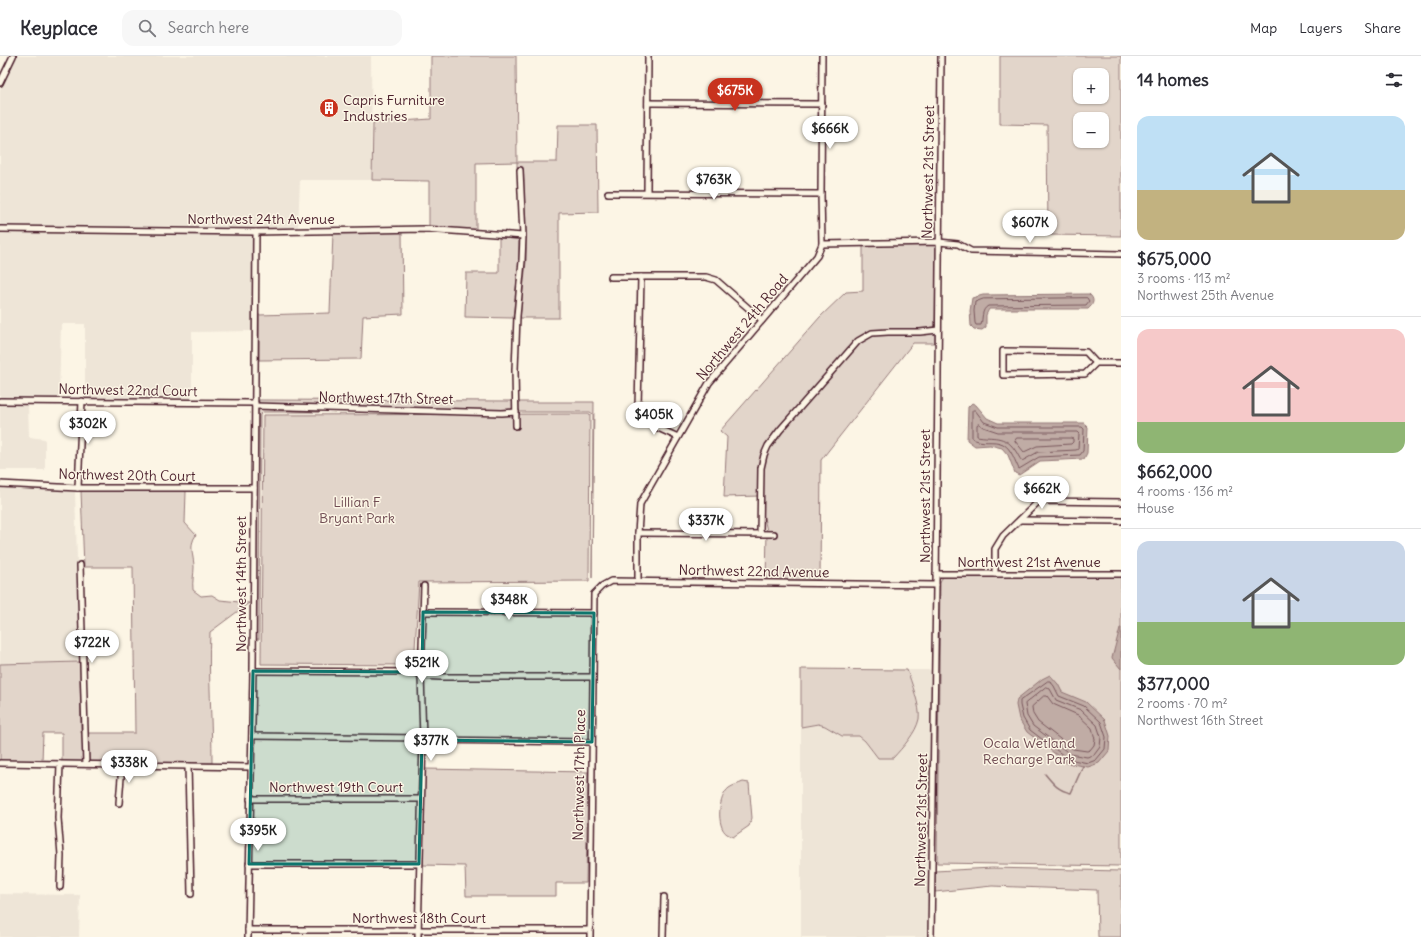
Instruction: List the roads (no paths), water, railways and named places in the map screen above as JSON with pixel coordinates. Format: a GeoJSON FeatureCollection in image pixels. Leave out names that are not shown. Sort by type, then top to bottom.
{"type":"FeatureCollection","features":[{"type":"Feature","properties":{"kind":"street"},"geometry":{"type":"LineString","coordinates":[[0,83],[13,56]]}},
{"type":"Feature","properties":{"kind":"street"},"geometry":{"type":"LineString","coordinates":[[647,192],[648,56]]}},
{"type":"Feature","properties":{"kind":"street"},"geometry":{"type":"LineString","coordinates":[[822,56],[822,244],[939,242],[958,244],[971,251],[1121,254]]}},
{"type":"Feature","properties":{"kind":"street","name":"Northwest 21st Street"},"geometry":{"type":"LineString","coordinates":[[931,937],[941,56]]}},
{"type":"Feature","properties":{"kind":"street"},"geometry":{"type":"LineString","coordinates":[[648,103],[822,104]]}},
{"type":"Feature","properties":{"kind":"street"},"geometry":{"type":"LineString","coordinates":[[516,426],[515,370],[517,316],[523,236],[520,170]]}},
{"type":"Feature","properties":{"kind":"street"},"geometry":{"type":"LineString","coordinates":[[608,193],[821,194]]}},
{"type":"Feature","properties":{"kind":"street","name":"Northwest 24th Avenue"},"geometry":{"type":"LineString","coordinates":[[0,229],[256,232],[425,229],[523,236]]}},
{"type":"Feature","properties":{"kind":"street","name":"Northwest 14th Street"},"geometry":{"type":"LineString","coordinates":[[248,937],[253,671],[256,232]]}},
{"type":"Feature","properties":{"kind":"street","name":"Northwest 24th Road"},"geometry":{"type":"LineString","coordinates":[[638,581],[638,533],[640,504],[709,383],[818,256],[822,244]]}},
{"type":"Feature","properties":{"kind":"street"},"geometry":{"type":"LineString","coordinates":[[611,277],[706,277],[716,280],[762,320]]}},
{"type":"Feature","properties":{"kind":"street"},"geometry":{"type":"LineString","coordinates":[[640,277],[638,407],[641,416],[656,427],[678,437]]}},
{"type":"Feature","properties":{"kind":"street"},"geometry":{"type":"LineString","coordinates":[[760,534],[761,468],[768,446],[780,430],[858,341],[872,333],[938,330]]}},
{"type":"Feature","properties":{"kind":"street"},"geometry":{"type":"LineString","coordinates":[[1096,363],[1086,352],[1003,352],[1003,375],[1085,374],[1096,363],[1121,363]]}},
{"type":"Feature","properties":{"kind":"street","name":"Northwest 22nd Court"},"geometry":{"type":"LineString","coordinates":[[0,401],[82,401],[255,405]]}},
{"type":"Feature","properties":{"kind":"street"},"geometry":{"type":"LineString","coordinates":[[78,488],[82,401]]}},
{"type":"Feature","properties":{"kind":"street","name":"Northwest 17th Street"},"geometry":{"type":"LineString","coordinates":[[255,405],[502,413],[516,412]]}},
{"type":"Feature","properties":{"kind":"street","name":"Northwest 20th Court"},"geometry":{"type":"LineString","coordinates":[[0,484],[78,488],[254,488]]}},
{"type":"Feature","properties":{"kind":"street"},"geometry":{"type":"LineString","coordinates":[[995,574],[995,549],[1004,536],[1039,501],[1121,502]]}},
{"type":"Feature","properties":{"kind":"street"},"geometry":{"type":"LineString","coordinates":[[1020,520],[1121,521]]}},
{"type":"Feature","properties":{"kind":"street"},"geometry":{"type":"LineString","coordinates":[[638,533],[774,534]]}},
{"type":"Feature","properties":{"kind":"street"},"geometry":{"type":"LineString","coordinates":[[80,565],[86,764]]}},
{"type":"Feature","properties":{"kind":"street","name":"Northwest 21st Avenue"},"geometry":{"type":"LineString","coordinates":[[936,574],[1121,574]]}},
{"type":"Feature","properties":{"kind":"street","name":"Northwest 22nd Avenue"},"geometry":{"type":"LineString","coordinates":[[594,613],[594,594],[602,586],[611,581],[936,585]]}},
{"type":"Feature","properties":{"kind":"street"},"geometry":{"type":"LineString","coordinates":[[418,937],[422,738],[421,676],[424,586]]}},
{"type":"Feature","properties":{"kind":"street"},"geometry":{"type":"LineString","coordinates":[[423,612],[594,613]]}},
{"type":"Feature","properties":{"kind":"street","name":"Northwest 17th Place"},"geometry":{"type":"LineString","coordinates":[[590,937],[594,613]]}},
{"type":"Feature","properties":{"kind":"street"},"geometry":{"type":"LineString","coordinates":[[253,671],[416,672],[421,676],[440,677],[593,677]]}},
{"type":"Feature","properties":{"kind":"street"},"geometry":{"type":"LineString","coordinates":[[252,736],[592,742]]}},
{"type":"Feature","properties":{"kind":"street"},"geometry":{"type":"LineString","coordinates":[[0,764],[251,767]]}},
{"type":"Feature","properties":{"kind":"street"},"geometry":{"type":"LineString","coordinates":[[60,764],[58,818],[61,855],[60,888]]}},
{"type":"Feature","properties":{"kind":"street"},"geometry":{"type":"LineString","coordinates":[[119,803],[122,765]]}},
{"type":"Feature","properties":{"kind":"street"},"geometry":{"type":"LineString","coordinates":[[188,766],[191,894]]}},
{"type":"Feature","properties":{"kind":"street","name":"Northwest 19th Court"},"geometry":{"type":"LineString","coordinates":[[250,799],[421,799]]}},
{"type":"Feature","properties":{"kind":"street"},"geometry":{"type":"LineString","coordinates":[[250,864],[419,864]]}},
{"type":"Feature","properties":{"kind":"street"},"geometry":{"type":"LineString","coordinates":[[663,937],[664,897]]}},
{"type":"Feature","properties":{"kind":"street","name":"Northwest 18th Court"},"geometry":{"type":"LineString","coordinates":[[248,930],[590,930]]}},
{"type":"Feature","properties":{"kind":"water"},"geometry":{"type":"Polygon","coordinates":[[[1089,294],[1093,302],[1088,309],[989,309],[986,315],[986,327],[982,330],[974,329],[971,326],[970,311],[972,298],[983,295],[1089,294]]]}},
{"type":"Feature","properties":{"kind":"water"},"geometry":{"type":"Polygon","coordinates":[[[972,403],[976,405],[987,418],[998,423],[1084,423],[1088,427],[1087,453],[1084,459],[1040,461],[1019,475],[1015,473],[1008,455],[1002,448],[990,445],[975,446],[967,440],[968,407],[972,403]]]}},
{"type":"Feature","properties":{"kind":"water"},"geometry":{"type":"Polygon","coordinates":[[[1121,628],[1121,669],[1112,658],[1121,628]]]}},
{"type":"Feature","properties":{"kind":"water"},"geometry":{"type":"Polygon","coordinates":[[[1050,675],[1058,684],[1062,692],[1086,702],[1105,720],[1110,736],[1109,751],[1099,763],[1088,767],[1067,763],[1027,732],[1019,719],[1016,705],[1017,699],[1042,679],[1050,675]]]}},
{"type":"Feature","properties":{"kind":"waterway"},"geometry":{"type":"LineString","coordinates":[[1045,774],[1056,786],[1071,793],[1083,766]]}},
{"type":"Feature","properties":{"kind":"place","name":"Capris Furniture Industries"},"geometry":{"type":"Point","coordinates":[329,108]}},
{"type":"Feature","properties":{"kind":"park label","name":"Lillian F Bryant Park"},"geometry":{"type":"Point","coordinates":[357,510]}},
{"type":"Feature","properties":{"kind":"park label","name":"Ocala Wetland Recharge Park"},"geometry":{"type":"Point","coordinates":[1029,752]}}]}
